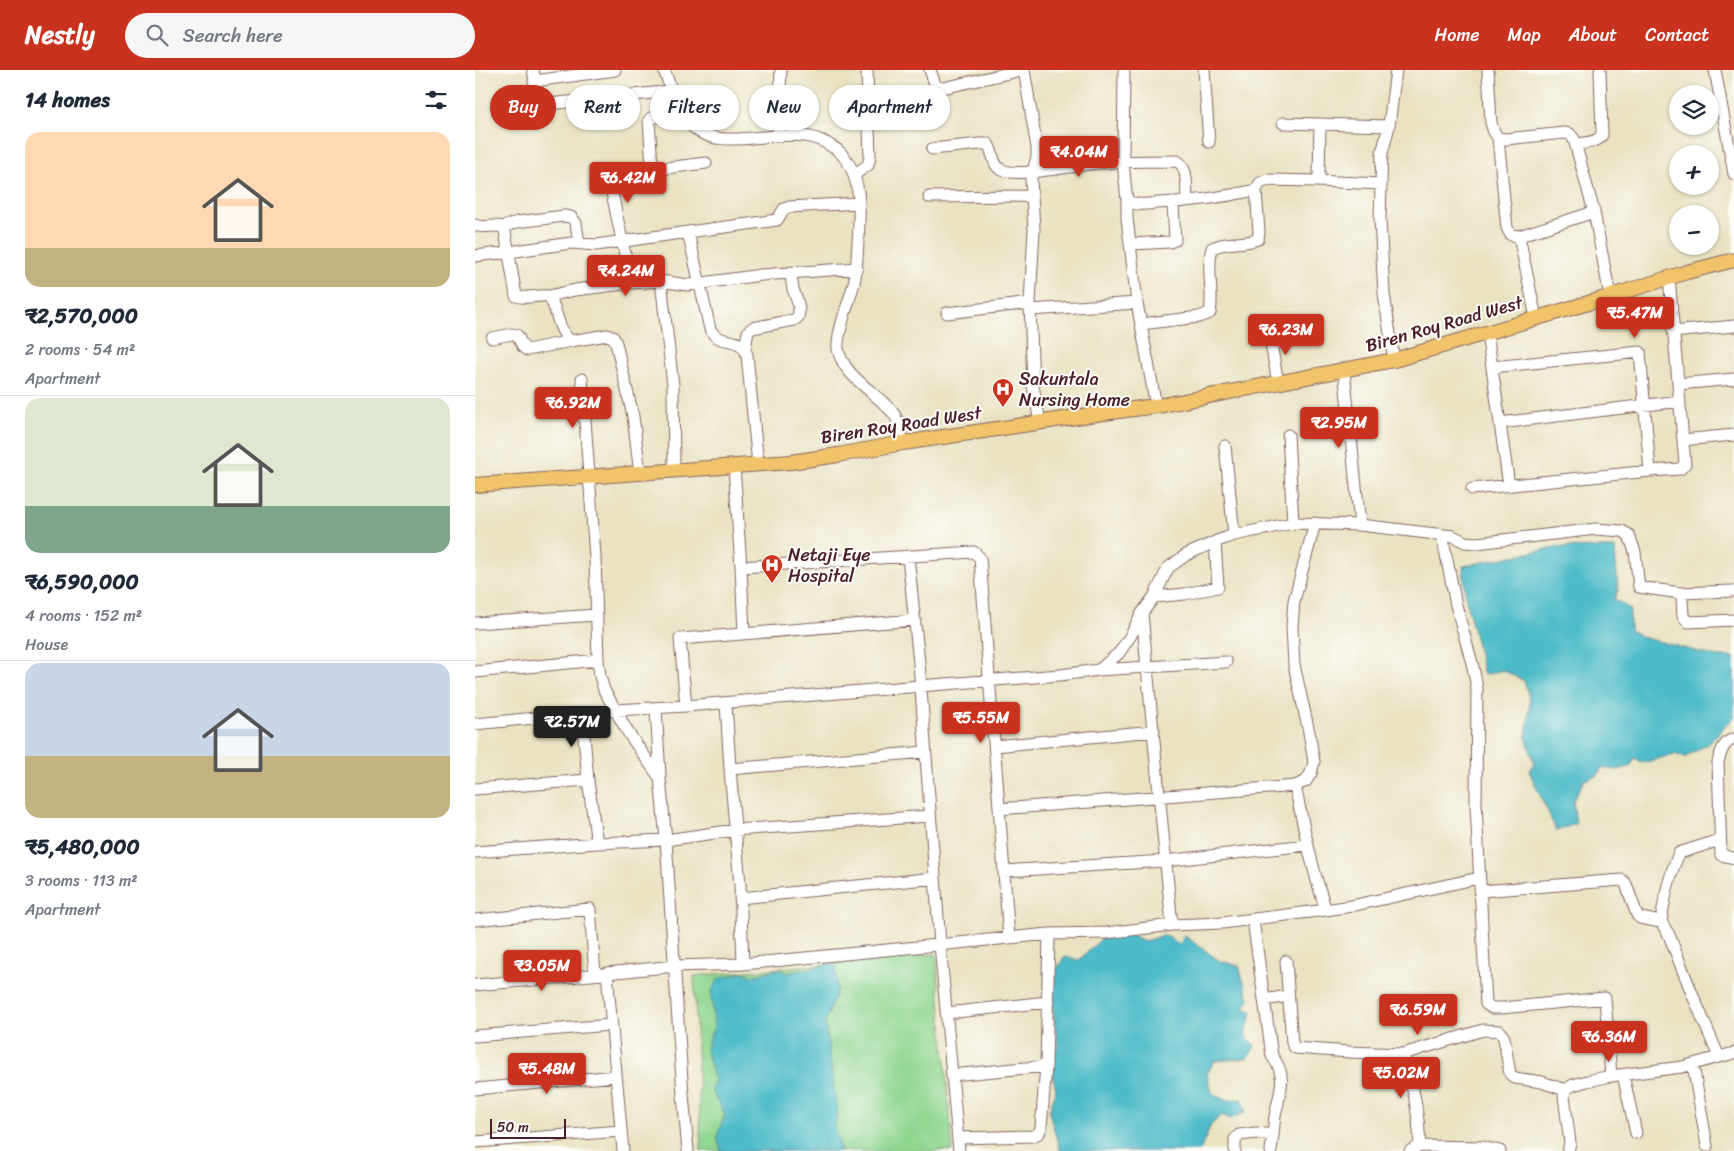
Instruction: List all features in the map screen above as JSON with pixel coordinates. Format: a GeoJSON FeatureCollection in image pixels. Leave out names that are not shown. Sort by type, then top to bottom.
{"type":"FeatureCollection","features":[{"type":"Feature","properties":{"kind":"main road","name":"Biren Roy Road West"},"geometry":{"type":"LineString","coordinates":[[475,486],[758,465],[838,456],[903,443],[1156,406],[1394,360],[1669,277],[1734,260]]}},
{"type":"Feature","properties":{"kind":"street"},"geometry":{"type":"LineString","coordinates":[[615,70],[533,76],[538,96],[542,102],[549,104],[650,93]]}},
{"type":"Feature","properties":{"kind":"street"},"geometry":{"type":"LineString","coordinates":[[663,70],[669,85]]}},
{"type":"Feature","properties":{"kind":"street"},"geometry":{"type":"LineString","coordinates":[[777,135],[781,70]]}},
{"type":"Feature","properties":{"kind":"street"},"geometry":{"type":"LineString","coordinates":[[930,70],[936,87],[943,88],[1023,70],[1037,148],[1037,157],[1031,178],[1034,229],[1030,307],[1033,386],[1040,422]]}},
{"type":"Feature","properties":{"kind":"street"},"geometry":{"type":"LineString","coordinates":[[1124,70],[1123,162],[1127,218],[1137,303],[1156,406]]}},
{"type":"Feature","properties":{"kind":"street"},"geometry":{"type":"LineString","coordinates":[[1204,70],[1209,142]]}},
{"type":"Feature","properties":{"kind":"street"},"geometry":{"type":"LineString","coordinates":[[1394,360],[1384,294],[1380,218],[1382,153],[1389,126],[1396,70]]}},
{"type":"Feature","properties":{"kind":"street"},"geometry":{"type":"LineString","coordinates":[[1488,70],[1491,123],[1498,138],[1507,228],[1511,235],[1519,236],[1594,212]]}},
{"type":"Feature","properties":{"kind":"street"},"geometry":{"type":"LineString","coordinates":[[1576,144],[1595,141],[1602,135],[1600,70]]}},
{"type":"Feature","properties":{"kind":"street"},"geometry":{"type":"LineString","coordinates":[[1715,70],[1733,160],[1734,174]]}},
{"type":"Feature","properties":{"kind":"street"},"geometry":{"type":"LineString","coordinates":[[854,175],[868,165],[870,158],[867,72]]}},
{"type":"Feature","properties":{"kind":"street"},"geometry":{"type":"LineString","coordinates":[[650,119],[652,167],[658,169],[706,164]]}},
{"type":"Feature","properties":{"kind":"street"},"geometry":{"type":"LineString","coordinates":[[1283,123],[1389,126]]}},
{"type":"Feature","properties":{"kind":"street"},"geometry":{"type":"LineString","coordinates":[[1316,181],[1319,176],[1320,124]]}},
{"type":"Feature","properties":{"kind":"street"},"geometry":{"type":"LineString","coordinates":[[698,130],[716,138],[738,139],[777,135],[803,136],[822,141],[839,151],[850,166],[854,175],[859,203],[857,268],[839,336],[838,349],[844,364],[896,417],[903,443]]}},
{"type":"Feature","properties":{"kind":"street"},"geometry":{"type":"LineString","coordinates":[[1498,138],[1570,134],[1576,144],[1594,212],[1610,296]]}},
{"type":"Feature","properties":{"kind":"street"},"geometry":{"type":"LineString","coordinates":[[932,149],[989,144],[995,164],[1000,170],[1008,172],[1032,172],[1087,164],[1177,161],[1182,164],[1184,169],[1187,201]]}},
{"type":"Feature","properties":{"kind":"street"},"geometry":{"type":"LineString","coordinates":[[608,174],[631,283]]}},
{"type":"Feature","properties":{"kind":"street"},"geometry":{"type":"LineString","coordinates":[[1141,324],[1199,318],[1209,313],[1212,303],[1209,257],[1212,248],[1221,244],[1250,242],[1258,239],[1256,190],[1260,183],[1268,180],[1381,184]]}},
{"type":"Feature","properties":{"kind":"street"},"geometry":{"type":"LineString","coordinates":[[1127,201],[1134,204],[1214,199],[1256,190]]}},
{"type":"Feature","properties":{"kind":"street"},"geometry":{"type":"LineString","coordinates":[[929,197],[1032,196]]}},
{"type":"Feature","properties":{"kind":"street"},"geometry":{"type":"LineString","coordinates":[[1130,244],[1170,242],[1175,240],[1173,202]]}},
{"type":"Feature","properties":{"kind":"street"},"geometry":{"type":"LineString","coordinates":[[475,256],[579,242],[596,245],[753,222],[771,222],[777,220],[784,209],[789,207],[859,203]]}},
{"type":"Feature","properties":{"kind":"street"},"geometry":{"type":"LineString","coordinates":[[475,225],[481,227],[497,225],[503,227],[517,222],[564,216],[571,217],[576,223],[579,242]]}},
{"type":"Feature","properties":{"kind":"street"},"geometry":{"type":"LineString","coordinates":[[503,227],[516,296],[522,298],[549,296],[575,290],[631,283],[661,281],[678,284],[699,284],[791,272],[857,268]]}},
{"type":"Feature","properties":{"kind":"street"},"geometry":{"type":"LineString","coordinates":[[688,232],[710,329],[713,335],[719,339],[739,343],[745,348]]}},
{"type":"Feature","properties":{"kind":"street"},"geometry":{"type":"LineString","coordinates":[[1519,236],[1535,318]]}},
{"type":"Feature","properties":{"kind":"street"},"geometry":{"type":"LineString","coordinates":[[758,465],[745,348],[749,332],[752,328],[794,320],[798,317],[798,304],[792,286],[791,272]]}},
{"type":"Feature","properties":{"kind":"street"},"geometry":{"type":"LineString","coordinates":[[1472,489],[1680,469],[1684,467],[1669,277]]}},
{"type":"Feature","properties":{"kind":"street"},"geometry":{"type":"LineString","coordinates":[[661,281],[673,385],[674,471]]}},
{"type":"Feature","properties":{"kind":"street"},"geometry":{"type":"LineString","coordinates":[[549,296],[566,337],[571,341]]}},
{"type":"Feature","properties":{"kind":"street"},"geometry":{"type":"LineString","coordinates":[[947,313],[1030,307],[1137,303]]}},
{"type":"Feature","properties":{"kind":"street"},"geometry":{"type":"LineString","coordinates":[[1673,329],[1673,332],[1734,326]]}},
{"type":"Feature","properties":{"kind":"street"},"geometry":{"type":"LineString","coordinates":[[1269,333],[1278,383]]}},
{"type":"Feature","properties":{"kind":"street"},"geometry":{"type":"LineString","coordinates":[[1487,333],[1509,486]]}},
{"type":"Feature","properties":{"kind":"street"},"geometry":{"type":"LineString","coordinates":[[492,338],[512,334],[517,335],[523,347],[527,350],[607,335],[613,337],[633,416],[640,474]]}},
{"type":"Feature","properties":{"kind":"street"},"geometry":{"type":"LineString","coordinates":[[1492,367],[1640,352],[1650,471]]}},
{"type":"Feature","properties":{"kind":"street"},"geometry":{"type":"LineString","coordinates":[[1344,370],[1360,525]]}},
{"type":"Feature","properties":{"kind":"street"},"geometry":{"type":"LineString","coordinates":[[582,379],[600,676],[604,690],[629,734],[660,778]]}},
{"type":"Feature","properties":{"kind":"street"},"geometry":{"type":"LineString","coordinates":[[1678,384],[1734,379]]}},
{"type":"Feature","properties":{"kind":"street"},"geometry":{"type":"LineString","coordinates":[[1500,423],[1679,401]]}},
{"type":"Feature","properties":{"kind":"street"},"geometry":{"type":"LineString","coordinates":[[1288,435],[1293,523]]}},
{"type":"Feature","properties":{"kind":"street"},"geometry":{"type":"LineString","coordinates":[[1683,440],[1734,435]]}},
{"type":"Feature","properties":{"kind":"street"},"geometry":{"type":"LineString","coordinates":[[1225,446],[1234,536]]}},
{"type":"Feature","properties":{"kind":"street"},"geometry":{"type":"LineString","coordinates":[[734,466],[744,633]]}},
{"type":"Feature","properties":{"kind":"street"},"geometry":{"type":"LineString","coordinates":[[1099,670],[1119,653],[1154,596],[1168,568],[1186,555],[1215,542],[1293,523],[1360,525],[1453,536],[1465,542],[1477,543],[1596,529],[1623,531],[1629,535],[1635,552],[1639,587],[1680,593],[1732,591]]}},
{"type":"Feature","properties":{"kind":"street"},"geometry":{"type":"LineString","coordinates":[[999,809],[1295,786],[1306,781],[1311,773],[1314,762],[1294,665],[1292,626],[1294,601],[1315,523]]}},
{"type":"Feature","properties":{"kind":"street"},"geometry":{"type":"LineString","coordinates":[[1441,535],[1477,688],[1476,804],[1486,1004],[1492,1008],[1502,1008],[1605,998],[1617,1075],[1636,1133]]}},
{"type":"Feature","properties":{"kind":"street"},"geometry":{"type":"LineString","coordinates":[[1154,596],[1185,594],[1218,588],[1215,542]]}},
{"type":"Feature","properties":{"kind":"street"},"geometry":{"type":"LineString","coordinates":[[741,567],[974,552],[978,555],[995,746],[1009,938]]}},
{"type":"Feature","properties":{"kind":"street"},"geometry":{"type":"LineString","coordinates":[[908,556],[915,620],[929,816],[959,1151]]}},
{"type":"Feature","properties":{"kind":"street"},"geometry":{"type":"LineString","coordinates":[[1680,593],[1683,616],[1688,622],[1734,620]]}},
{"type":"Feature","properties":{"kind":"street"},"geometry":{"type":"LineString","coordinates":[[1142,613],[1172,925]]}},
{"type":"Feature","properties":{"kind":"street"},"geometry":{"type":"LineString","coordinates":[[475,623],[597,615]]}},
{"type":"Feature","properties":{"kind":"street"},"geometry":{"type":"LineString","coordinates":[[686,706],[680,639],[915,620]]}},
{"type":"Feature","properties":{"kind":"street"},"geometry":{"type":"LineString","coordinates":[[475,672],[598,660]]}},
{"type":"Feature","properties":{"kind":"street"},"geometry":{"type":"LineString","coordinates":[[475,724],[616,710],[1060,676],[1099,670],[1226,662]]}},
{"type":"Feature","properties":{"kind":"street"},"geometry":{"type":"LineString","coordinates":[[726,703],[743,964]]}},
{"type":"Feature","properties":{"kind":"street"},"geometry":{"type":"LineString","coordinates":[[656,708],[688,1151]]}},
{"type":"Feature","properties":{"kind":"street"},"geometry":{"type":"LineString","coordinates":[[582,714],[588,780],[597,842]]}},
{"type":"Feature","properties":{"kind":"street"},"geometry":{"type":"LineString","coordinates":[[995,746],[1154,731]]}},
{"type":"Feature","properties":{"kind":"street"},"geometry":{"type":"LineString","coordinates":[[1734,739],[1729,740],[1723,747],[1718,762],[1721,855],[1734,858]]}},
{"type":"Feature","properties":{"kind":"street"},"geometry":{"type":"LineString","coordinates":[[729,769],[925,752]]}},
{"type":"Feature","properties":{"kind":"street"},"geometry":{"type":"LineString","coordinates":[[475,788],[588,780]]}},
{"type":"Feature","properties":{"kind":"street"},"geometry":{"type":"LineString","coordinates":[[1295,786],[1307,845],[1326,910]]}},
{"type":"Feature","properties":{"kind":"street"},"geometry":{"type":"LineString","coordinates":[[475,852],[597,842],[666,840],[735,830],[929,816]]}},
{"type":"Feature","properties":{"kind":"street"},"geometry":{"type":"LineString","coordinates":[[1719,1057],[1669,935],[1661,922],[1663,901],[1670,875],[1679,853],[1720,840]]}},
{"type":"Feature","properties":{"kind":"street"},"geometry":{"type":"LineString","coordinates":[[1004,871],[1165,861],[1307,845]]}},
{"type":"Feature","properties":{"kind":"street"},"geometry":{"type":"LineString","coordinates":[[740,898],[935,878]]}},
{"type":"Feature","properties":{"kind":"street"},"geometry":{"type":"LineString","coordinates":[[475,985],[675,966],[743,964],[1049,934],[1106,933],[1172,925],[1253,920],[1351,906],[1479,878]]}},
{"type":"Feature","properties":{"kind":"street"},"geometry":{"type":"LineString","coordinates":[[1481,891],[1622,880],[1626,884],[1637,915],[1640,918],[1661,922]]}},
{"type":"Feature","properties":{"kind":"street"},"geometry":{"type":"LineString","coordinates":[[475,920],[590,909],[611,1025],[623,1151]]}},
{"type":"Feature","properties":{"kind":"street"},"geometry":{"type":"LineString","coordinates":[[1253,920],[1272,1056],[1282,1076],[1271,1151]]}},
{"type":"Feature","properties":{"kind":"street"},"geometry":{"type":"LineString","coordinates":[[958,1138],[1033,1136],[1039,1133],[1041,1128],[1045,1066],[1049,934]]}},
{"type":"Feature","properties":{"kind":"street"},"geometry":{"type":"LineString","coordinates":[[1286,961],[1292,1043],[1295,1048],[1403,1054],[1483,1030],[1500,1032],[1504,1038],[1510,1074],[1515,1078],[1542,1082],[1565,1090]]}},
{"type":"Feature","properties":{"kind":"street"},"geometry":{"type":"LineString","coordinates":[[1264,1000],[1288,996]]}},
{"type":"Feature","properties":{"kind":"street"},"geometry":{"type":"LineString","coordinates":[[947,1013],[1048,1002]]}},
{"type":"Feature","properties":{"kind":"street"},"geometry":{"type":"LineString","coordinates":[[475,1036],[611,1025]]}},
{"type":"Feature","properties":{"kind":"street"},"geometry":{"type":"LineString","coordinates":[[1568,1151],[1571,1143],[1564,1096],[1565,1090],[1573,1085],[1617,1075],[1693,1065],[1734,1053]]}},
{"type":"Feature","properties":{"kind":"street"},"geometry":{"type":"LineString","coordinates":[[1403,1054],[1410,1075],[1419,1124],[1415,1148],[1483,1147],[1495,1148],[1500,1151]]}},
{"type":"Feature","properties":{"kind":"street"},"geometry":{"type":"LineString","coordinates":[[1693,1065],[1707,1146]]}},
{"type":"Feature","properties":{"kind":"street"},"geometry":{"type":"LineString","coordinates":[[952,1075],[1045,1066]]}},
{"type":"Feature","properties":{"kind":"street"},"geometry":{"type":"LineString","coordinates":[[475,1089],[616,1076]]}},
{"type":"Feature","properties":{"kind":"street"},"geometry":{"type":"LineString","coordinates":[[475,1142],[621,1131]]}},
{"type":"Feature","properties":{"kind":"street"},"geometry":{"type":"LineString","coordinates":[[1235,1151],[1235,1139],[1239,1135],[1256,1133],[1273,1135]]}},
{"type":"Feature","properties":{"kind":"green space"},"geometry":{"type":"Polygon","coordinates":[[[936,954],[953,1151],[701,1151],[694,976],[936,954]]]}},
{"type":"Feature","properties":{"kind":"water"},"geometry":{"type":"Polygon","coordinates":[[[1558,547],[1615,548],[1618,591],[1614,599],[1630,609],[1630,630],[1642,637],[1718,657],[1734,657],[1734,717],[1708,744],[1684,758],[1675,754],[1643,763],[1635,758],[1630,767],[1617,770],[1602,768],[1597,776],[1584,780],[1573,801],[1576,824],[1556,830],[1529,771],[1534,763],[1526,737],[1530,701],[1524,681],[1503,670],[1484,675],[1466,600],[1463,566],[1558,547]]]}},
{"type":"Feature","properties":{"kind":"water"},"geometry":{"type":"Polygon","coordinates":[[[1127,932],[1144,941],[1164,935],[1180,944],[1185,936],[1220,961],[1239,966],[1249,999],[1244,1007],[1252,1012],[1245,1035],[1255,1046],[1248,1058],[1214,1061],[1207,1074],[1212,1093],[1225,1100],[1242,1099],[1246,1112],[1230,1119],[1222,1115],[1211,1125],[1200,1151],[1060,1151],[1049,1112],[1056,1089],[1049,1063],[1058,1046],[1051,999],[1057,969],[1064,957],[1079,960],[1101,939],[1127,932]]]}},
{"type":"Feature","properties":{"kind":"water"},"geometry":{"type":"Polygon","coordinates":[[[836,963],[837,990],[825,1022],[838,1116],[834,1125],[841,1151],[721,1151],[717,1137],[725,1114],[711,1090],[715,1081],[706,1049],[714,1026],[711,992],[718,979],[744,972],[752,976],[778,969],[787,973],[836,963]]]}},
{"type":"Feature","properties":{"kind":"place","name":"Sakuntala Nursing Home"},"geometry":{"type":"Point","coordinates":[1003,408]}},
{"type":"Feature","properties":{"kind":"place","name":"Netaji Eye Hospital"},"geometry":{"type":"Point","coordinates":[772,584]}}]}
